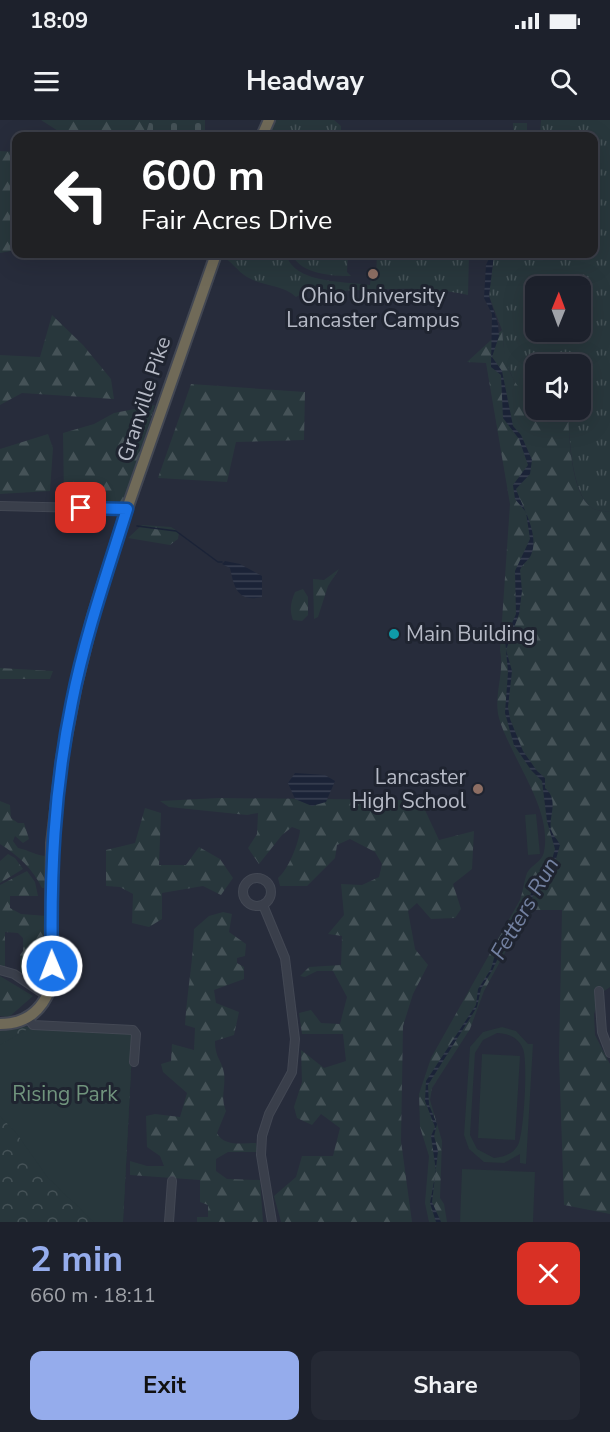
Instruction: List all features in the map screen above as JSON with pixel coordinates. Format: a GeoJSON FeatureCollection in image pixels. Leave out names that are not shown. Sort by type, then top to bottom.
{"type":"FeatureCollection","features":[{"type":"Feature","properties":{"kind":"highway","name":"Granville Pike"},"geometry":{"type":"LineString","coordinates":[[47,996],[52,977],[51,859],[62,758],[87,639],[127,509],[215,258]]}},
{"type":"Feature","properties":{"kind":"highway"},"geometry":{"type":"LineString","coordinates":[[0,1024],[28,1018],[40,1008],[47,996]]}},
{"type":"Feature","properties":{"kind":"street"},"geometry":{"type":"LineString","coordinates":[[0,506],[127,509]]}},
{"type":"Feature","properties":{"kind":"street"},"geometry":{"type":"LineString","coordinates":[[264,905],[285,958],[295,1040],[292,1072],[269,1114],[262,1136],[261,1155],[272,1222]]}},
{"type":"Feature","properties":{"kind":"street"},"geometry":{"type":"LineString","coordinates":[[0,970],[14,974],[47,996]]}},
{"type":"Feature","properties":{"kind":"street"},"geometry":{"type":"LineString","coordinates":[[599,991],[602,1032],[610,1053]]}},
{"type":"Feature","properties":{"kind":"street"},"geometry":{"type":"LineString","coordinates":[[28,1018],[33,1024],[133,1030],[136,1034],[134,1062]]}},
{"type":"Feature","properties":{"kind":"street"},"geometry":{"type":"LineString","coordinates":[[169,1222],[171,1180]]}},
{"type":"Feature","properties":{"kind":"green space"},"geometry":{"type":"Polygon","coordinates":[[[41,120],[150,120],[146,132],[60,132],[41,120]]]}},
{"type":"Feature","properties":{"kind":"green space"},"geometry":{"type":"Polygon","coordinates":[[[150,120],[205,120],[205,132],[146,132],[150,120]]]}},
{"type":"Feature","properties":{"kind":"green space"},"geometry":{"type":"Polygon","coordinates":[[[273,120],[334,120],[341,126],[341,132],[268,132],[273,120]]]}},
{"type":"Feature","properties":{"kind":"green space"},"geometry":{"type":"Polygon","coordinates":[[[541,120],[610,120],[610,512],[592,508],[585,501],[575,477],[570,447],[569,420],[591,420],[591,354],[525,354],[525,395],[518,390],[505,360],[502,330],[489,296],[494,258],[598,258],[598,132],[540,132],[541,120]]]}},
{"type":"Feature","properties":{"kind":"green space"},"geometry":{"type":"Polygon","coordinates":[[[513,123],[527,123],[527,132],[514,132],[513,123]]]}},
{"type":"Feature","properties":{"kind":"green space"},"geometry":{"type":"Polygon","coordinates":[[[0,151],[12,152],[12,251],[0,253],[0,151]]]}},
{"type":"Feature","properties":{"kind":"green space"},"geometry":{"type":"Polygon","coordinates":[[[224,258],[288,258],[299,271],[309,276],[370,285],[371,276],[376,276],[377,258],[469,258],[468,295],[427,289],[387,289],[305,292],[296,297],[285,290],[247,277],[224,258]]]}},
{"type":"Feature","properties":{"kind":"green space"},"geometry":{"type":"Polygon","coordinates":[[[294,258],[348,258],[347,272],[351,276],[309,270],[294,258]]]}},
{"type":"Feature","properties":{"kind":"green space"},"geometry":{"type":"Polygon","coordinates":[[[52,315],[83,345],[111,379],[114,399],[22,393],[0,405],[0,355],[40,357],[52,315]]]}},
{"type":"Feature","properties":{"kind":"green space"},"geometry":{"type":"Polygon","coordinates":[[[502,330],[510,371],[513,379],[525,394],[525,420],[568,420],[572,462],[579,490],[585,501],[594,509],[610,512],[610,987],[601,993],[594,1014],[595,1035],[610,1064],[610,1214],[564,1205],[559,1057],[562,910],[534,910],[515,934],[484,991],[470,1029],[432,1088],[430,1100],[442,1141],[440,1198],[444,1204],[447,1222],[429,1222],[425,1203],[429,1156],[420,1127],[419,1094],[431,1058],[520,900],[527,873],[544,852],[545,836],[537,802],[499,718],[500,650],[510,504],[486,363],[467,362],[502,330]]]}},
{"type":"Feature","properties":{"kind":"green space"},"geometry":{"type":"Polygon","coordinates":[[[191,384],[305,392],[304,440],[236,442],[227,482],[158,478],[191,384]]]}},
{"type":"Feature","properties":{"kind":"green space"},"geometry":{"type":"Polygon","coordinates":[[[155,405],[124,503],[64,499],[63,433],[94,424],[114,413],[155,405]]]}},
{"type":"Feature","properties":{"kind":"green space"},"geometry":{"type":"Polygon","coordinates":[[[48,434],[53,448],[50,491],[0,494],[0,449],[48,434]]]}},
{"type":"Feature","properties":{"kind":"green space"},"geometry":{"type":"Polygon","coordinates":[[[142,525],[171,527],[179,532],[178,539],[170,545],[128,538],[142,525]]]}},
{"type":"Feature","properties":{"kind":"green space"},"geometry":{"type":"Polygon","coordinates":[[[339,569],[328,586],[318,617],[314,619],[313,579],[324,580],[339,569]]]}},
{"type":"Feature","properties":{"kind":"green space"},"geometry":{"type":"Polygon","coordinates":[[[303,589],[308,597],[308,615],[302,621],[293,620],[292,599],[295,592],[303,589]]]}},
{"type":"Feature","properties":{"kind":"green space"},"geometry":{"type":"Polygon","coordinates":[[[0,668],[53,671],[50,679],[0,679],[0,668]]]}},
{"type":"Feature","properties":{"kind":"green space"},"geometry":{"type":"Polygon","coordinates":[[[219,798],[410,800],[424,808],[439,840],[474,831],[472,869],[453,884],[461,909],[455,918],[431,919],[417,903],[408,911],[415,949],[428,965],[413,994],[403,1026],[401,1141],[412,1222],[281,1222],[274,1196],[296,1177],[302,1156],[333,1156],[340,1128],[321,1114],[312,1125],[297,1118],[294,1107],[302,1082],[301,1050],[324,1068],[346,1061],[343,1034],[302,1034],[299,1013],[311,1010],[321,1023],[340,1024],[347,997],[333,971],[317,971],[305,977],[300,976],[309,967],[341,965],[342,936],[328,934],[344,915],[341,884],[362,885],[379,877],[382,864],[375,852],[350,839],[337,845],[335,858],[307,886],[280,886],[278,878],[286,869],[292,856],[300,830],[292,827],[282,835],[259,864],[248,848],[257,834],[258,813],[247,815],[169,807],[160,801],[219,798]]]}},
{"type":"Feature","properties":{"kind":"green space"},"geometry":{"type":"Polygon","coordinates":[[[0,801],[10,805],[11,818],[18,823],[24,823],[29,839],[23,843],[15,836],[13,841],[18,848],[47,856],[46,888],[42,888],[24,863],[0,844],[0,801]]]}},
{"type":"Feature","properties":{"kind":"green space"},"geometry":{"type":"Polygon","coordinates":[[[145,808],[161,813],[159,865],[186,865],[199,847],[220,859],[233,878],[221,895],[203,886],[162,893],[162,919],[149,927],[132,923],[133,894],[120,887],[106,886],[106,850],[135,843],[145,808]]]}},
{"type":"Feature","properties":{"kind":"green space"},"geometry":{"type":"Polygon","coordinates":[[[536,814],[540,854],[528,855],[525,815],[536,814]]]}},
{"type":"Feature","properties":{"kind":"green space"},"geometry":{"type":"Polygon","coordinates":[[[8,854],[15,858],[23,869],[0,883],[0,861],[8,854]]]}},
{"type":"Feature","properties":{"kind":"green space"},"geometry":{"type":"Polygon","coordinates":[[[27,871],[35,882],[38,896],[10,896],[10,908],[21,914],[47,916],[48,936],[42,945],[41,960],[43,979],[47,984],[43,992],[20,974],[23,938],[18,933],[5,932],[5,967],[0,967],[0,885],[27,871]]]}},
{"type":"Feature","properties":{"kind":"green space"},"geometry":{"type":"Polygon","coordinates":[[[223,912],[232,914],[229,932],[246,944],[245,956],[237,958],[237,963],[244,967],[244,979],[214,990],[216,1003],[239,1012],[234,1035],[215,1041],[224,1073],[223,1101],[226,1111],[217,1133],[229,1142],[256,1143],[258,1152],[228,1152],[216,1159],[216,1171],[227,1179],[260,1180],[263,1222],[197,1222],[197,1217],[208,1217],[208,1205],[200,1202],[200,1180],[130,1175],[130,1161],[147,1166],[164,1166],[160,1156],[147,1147],[146,1116],[155,1114],[180,1117],[187,1093],[163,1072],[161,1064],[171,1061],[172,1044],[194,1050],[195,1028],[185,1025],[194,929],[209,916],[223,912]]]}},
{"type":"Feature","properties":{"kind":"green space"},"geometry":{"type":"Polygon","coordinates":[[[0,976],[33,996],[9,1017],[0,1016],[0,976]]]}},
{"type":"Feature","properties":{"kind":"green space","name":"Rising Park"},"geometry":{"type":"Polygon","coordinates":[[[0,1025],[133,1032],[123,1222],[0,1222],[0,1025]]]}},
{"type":"Feature","properties":{"kind":"green space","name":"Rising Park"},"geometry":{"type":"Polygon","coordinates":[[[33,1026],[133,1032],[123,1222],[94,1222],[48,1178],[17,1134],[0,1116],[0,1045],[33,1026]]]}},
{"type":"Feature","properties":{"kind":"green space"},"geometry":{"type":"Polygon","coordinates":[[[502,1027],[516,1031],[528,1044],[533,1044],[526,1164],[520,1163],[520,1154],[504,1163],[484,1162],[469,1149],[464,1135],[470,1047],[483,1032],[502,1027]],[[501,1033],[483,1040],[475,1053],[470,1135],[477,1149],[494,1158],[514,1151],[518,1145],[525,1097],[523,1049],[516,1039],[501,1033]]]}},
{"type":"Feature","properties":{"kind":"green space"},"geometry":{"type":"Polygon","coordinates":[[[482,1054],[520,1056],[515,1140],[478,1138],[482,1054]]]}},
{"type":"Feature","properties":{"kind":"green space"},"geometry":{"type":"Polygon","coordinates":[[[462,1169],[535,1172],[533,1222],[460,1222],[462,1169]]]}},
{"type":"Feature","properties":{"kind":"water"},"geometry":{"type":"Polygon","coordinates":[[[489,258],[494,258],[489,296],[498,324],[499,336],[492,357],[502,371],[513,426],[521,435],[532,460],[530,474],[516,489],[525,511],[515,499],[513,485],[528,465],[519,439],[503,418],[501,375],[491,367],[492,314],[484,298],[486,265],[489,258]]]}},
{"type":"Feature","properties":{"kind":"water"},"geometry":{"type":"Polygon","coordinates":[[[526,513],[532,530],[533,547],[530,557],[520,570],[522,591],[519,614],[506,650],[505,639],[516,614],[515,571],[530,539],[526,513]]]}},
{"type":"Feature","properties":{"kind":"water"},"geometry":{"type":"Polygon","coordinates":[[[225,561],[240,564],[262,576],[262,597],[247,598],[238,592],[230,568],[222,564],[225,561]]]}},
{"type":"Feature","properties":{"kind":"water","name":"Fetters Run"},"geometry":{"type":"Polygon","coordinates":[[[506,650],[512,671],[508,707],[510,719],[523,751],[545,778],[545,788],[550,793],[553,805],[551,827],[560,845],[554,866],[539,882],[525,915],[509,933],[493,969],[481,989],[477,1007],[428,1085],[429,1105],[437,1124],[434,1136],[438,1151],[436,1170],[431,1136],[435,1127],[425,1101],[426,1081],[476,1005],[478,989],[491,969],[500,937],[528,901],[542,866],[551,863],[555,849],[547,821],[542,781],[531,770],[514,745],[505,713],[508,672],[506,650]]]}},
{"type":"Feature","properties":{"kind":"water"},"geometry":{"type":"Polygon","coordinates":[[[295,773],[325,775],[335,781],[326,802],[312,806],[295,799],[288,783],[295,773]]]}},
{"type":"Feature","properties":{"kind":"water"},"geometry":{"type":"Polygon","coordinates":[[[435,1176],[432,1202],[441,1222],[436,1222],[430,1203],[435,1176]]]}},
{"type":"Feature","properties":{"kind":"waterway"},"geometry":{"type":"LineString","coordinates":[[137,526],[176,531],[218,562],[222,562]]}},
{"type":"Feature","properties":{"kind":"place","name":"Ohio University Lancaster Campus"},"geometry":{"type":"Point","coordinates":[373,274]}},
{"type":"Feature","properties":{"kind":"place","name":"Main Building"},"geometry":{"type":"Point","coordinates":[394,634]}},
{"type":"Feature","properties":{"kind":"place","name":"Lancaster High School"},"geometry":{"type":"Point","coordinates":[478,789]}},
{"type":"Feature","properties":{"kind":"route"},"geometry":{"type":"LineString","coordinates":[[52,966],[51,868],[62,758],[71,704],[93,616],[127,509],[81,508]]}}]}
